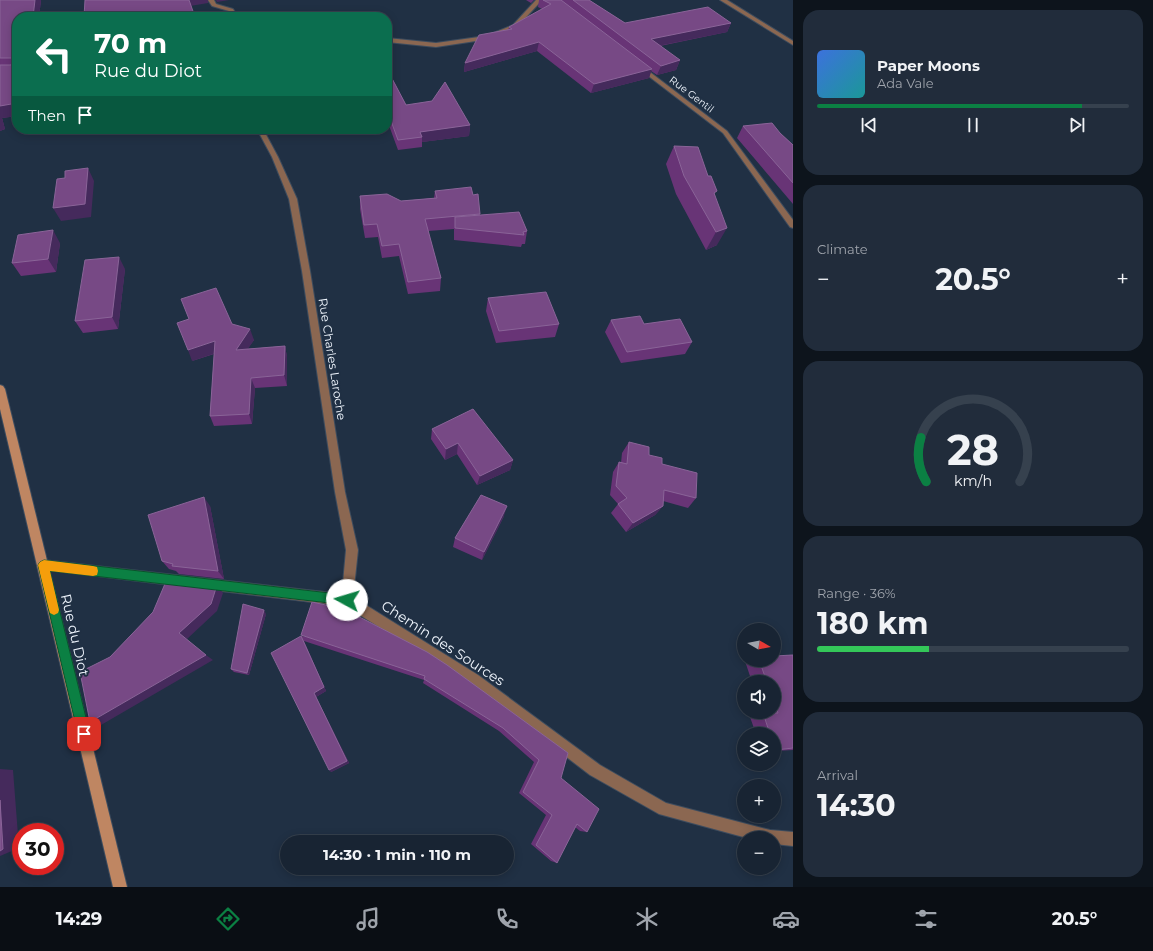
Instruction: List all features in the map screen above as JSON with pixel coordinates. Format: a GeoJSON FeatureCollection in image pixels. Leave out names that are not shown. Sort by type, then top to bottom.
{"type":"FeatureCollection","features":[{"type":"Feature","properties":{"kind":"street"},"geometry":{"type":"LineString","coordinates":[[211,0],[214,5],[231,10],[232,12]]}},
{"type":"Feature","properties":{"kind":"street"},"geometry":{"type":"LineString","coordinates":[[392,41],[436,45],[487,38],[515,26],[539,0]]}},
{"type":"Feature","properties":{"kind":"street"},"geometry":{"type":"LineString","coordinates":[[723,0],[793,43]]}},
{"type":"Feature","properties":{"kind":"street","name":"Rue Gentil"},"geometry":{"type":"LineString","coordinates":[[632,61],[725,132],[793,225]]}},
{"type":"Feature","properties":{"kind":"street","name":"Rue Charles Laroche"},"geometry":{"type":"LineString","coordinates":[[263,134],[275,157],[293,199],[306,271],[340,492],[352,550],[347,600]]}},
{"type":"Feature","properties":{"kind":"street","name":"Rue du Diot"},"geometry":{"type":"LineString","coordinates":[[1,397],[44,565],[120,887]]}},
{"type":"Feature","properties":{"kind":"street","name":"Chemin des Sources"},"geometry":{"type":"LineString","coordinates":[[44,565],[347,600],[474,679],[595,770],[664,810],[770,838],[793,839]]}},
{"type":"Feature","properties":{"kind":"building"},"geometry":{"type":"Polygon","coordinates":[[[0,0],[35,0],[34,12],[12,12],[12,58],[0,58],[0,0]]]}},
{"type":"Feature","properties":{"kind":"building"},"geometry":{"type":"Polygon","coordinates":[[[85,0],[189,0],[193,12],[84,12],[85,0]]]}},
{"type":"Feature","properties":{"kind":"building"},"geometry":{"type":"Polygon","coordinates":[[[543,0],[561,0],[652,69],[594,84],[539,42],[465,63],[479,35],[512,29],[509,27],[551,4],[543,0]]]}},
{"type":"Feature","properties":{"kind":"building"},"geometry":{"type":"Polygon","coordinates":[[[573,0],[589,0],[625,23],[708,7],[731,23],[651,39],[680,60],[661,66],[573,0]]]}},
{"type":"Feature","properties":{"kind":"building"},"geometry":{"type":"Polygon","coordinates":[[[12,62],[12,104],[0,106],[0,65],[11,65],[12,62]]]}},
{"type":"Feature","properties":{"kind":"building"},"geometry":{"type":"Polygon","coordinates":[[[392,78],[406,105],[432,101],[445,82],[470,125],[420,132],[422,137],[398,140],[392,124],[392,78]]]}},
{"type":"Feature","properties":{"kind":"building"},"geometry":{"type":"Polygon","coordinates":[[[772,123],[793,145],[793,183],[743,126],[772,123]]]}},
{"type":"Feature","properties":{"kind":"building"},"geometry":{"type":"Polygon","coordinates":[[[674,146],[698,147],[708,176],[711,176],[717,191],[714,193],[727,228],[716,232],[684,176],[674,146]]]}},
{"type":"Feature","properties":{"kind":"building"},"geometry":{"type":"Polygon","coordinates":[[[88,168],[85,204],[53,208],[57,179],[65,178],[65,171],[88,168]]]}},
{"type":"Feature","properties":{"kind":"building"},"geometry":{"type":"Polygon","coordinates":[[[471,187],[473,195],[478,194],[480,214],[425,219],[441,278],[408,282],[399,244],[382,246],[377,224],[364,225],[360,196],[387,194],[401,201],[437,198],[435,191],[471,187]]]}},
{"type":"Feature","properties":{"kind":"building"},"geometry":{"type":"Polygon","coordinates":[[[519,212],[527,231],[523,232],[524,235],[455,228],[455,217],[519,212]]]}},
{"type":"Feature","properties":{"kind":"building"},"geometry":{"type":"Polygon","coordinates":[[[53,230],[48,259],[12,263],[18,235],[53,230]]]}},
{"type":"Feature","properties":{"kind":"building"},"geometry":{"type":"Polygon","coordinates":[[[119,257],[112,317],[75,321],[85,260],[119,257]]]}},
{"type":"Feature","properties":{"kind":"building"},"geometry":{"type":"Polygon","coordinates":[[[216,288],[232,324],[250,329],[236,350],[285,346],[284,375],[251,378],[249,414],[210,416],[215,341],[188,350],[177,323],[189,319],[181,299],[216,288]]]}},
{"type":"Feature","properties":{"kind":"building"},"geometry":{"type":"Polygon","coordinates":[[[546,292],[559,324],[499,331],[488,298],[546,292]]]}},
{"type":"Feature","properties":{"kind":"building"},"geometry":{"type":"Polygon","coordinates":[[[640,316],[644,324],[680,319],[692,342],[627,352],[611,320],[640,316]]]}},
{"type":"Feature","properties":{"kind":"building"},"geometry":{"type":"Polygon","coordinates":[[[473,409],[513,460],[480,476],[458,443],[446,449],[432,429],[473,409]]]}},
{"type":"Feature","properties":{"kind":"building"},"geometry":{"type":"Polygon","coordinates":[[[629,442],[649,447],[649,455],[662,458],[662,464],[697,473],[696,498],[664,490],[663,506],[633,523],[618,504],[627,498],[616,486],[619,462],[627,464],[629,442]]]}},
{"type":"Feature","properties":{"kind":"building"},"geometry":{"type":"Polygon","coordinates":[[[481,495],[507,506],[484,552],[455,538],[481,495]]]}},
{"type":"Feature","properties":{"kind":"building"},"geometry":{"type":"Polygon","coordinates":[[[204,497],[218,571],[172,566],[173,564],[162,561],[148,515],[204,497]]]}},
{"type":"Feature","properties":{"kind":"building"},"geometry":{"type":"Polygon","coordinates":[[[167,579],[217,585],[211,604],[179,633],[206,655],[90,722],[80,672],[110,657],[153,612],[167,579]]]}},
{"type":"Feature","properties":{"kind":"building"},"geometry":{"type":"Polygon","coordinates":[[[312,602],[344,609],[427,652],[568,753],[561,778],[599,809],[587,832],[577,824],[557,863],[536,845],[552,815],[523,792],[539,760],[503,728],[424,679],[425,676],[301,635],[312,602]]]}},
{"type":"Feature","properties":{"kind":"building"},"geometry":{"type":"Polygon","coordinates":[[[243,604],[264,610],[247,673],[231,669],[243,604]]]}},
{"type":"Feature","properties":{"kind":"building"},"geometry":{"type":"Polygon","coordinates":[[[301,636],[324,687],[314,693],[347,761],[329,770],[271,653],[301,636]]]}},
{"type":"Feature","properties":{"kind":"building"},"geometry":{"type":"Polygon","coordinates":[[[793,655],[793,748],[781,749],[781,727],[768,727],[765,719],[781,719],[781,675],[764,675],[762,667],[781,667],[781,656],[793,655]]]}},
{"type":"Feature","properties":{"kind":"building"},"geometry":{"type":"Polygon","coordinates":[[[0,800],[3,849],[0,851],[0,800]]]}},
{"type":"Feature","properties":{"kind":"slow traffic"},"geometry":{"type":"LineString","coordinates":[[54,610],[44,565],[93,571]]}},
{"type":"Feature","properties":{"kind":"route"},"geometry":{"type":"LineString","coordinates":[[84,734],[44,565],[347,600]]}}]}
